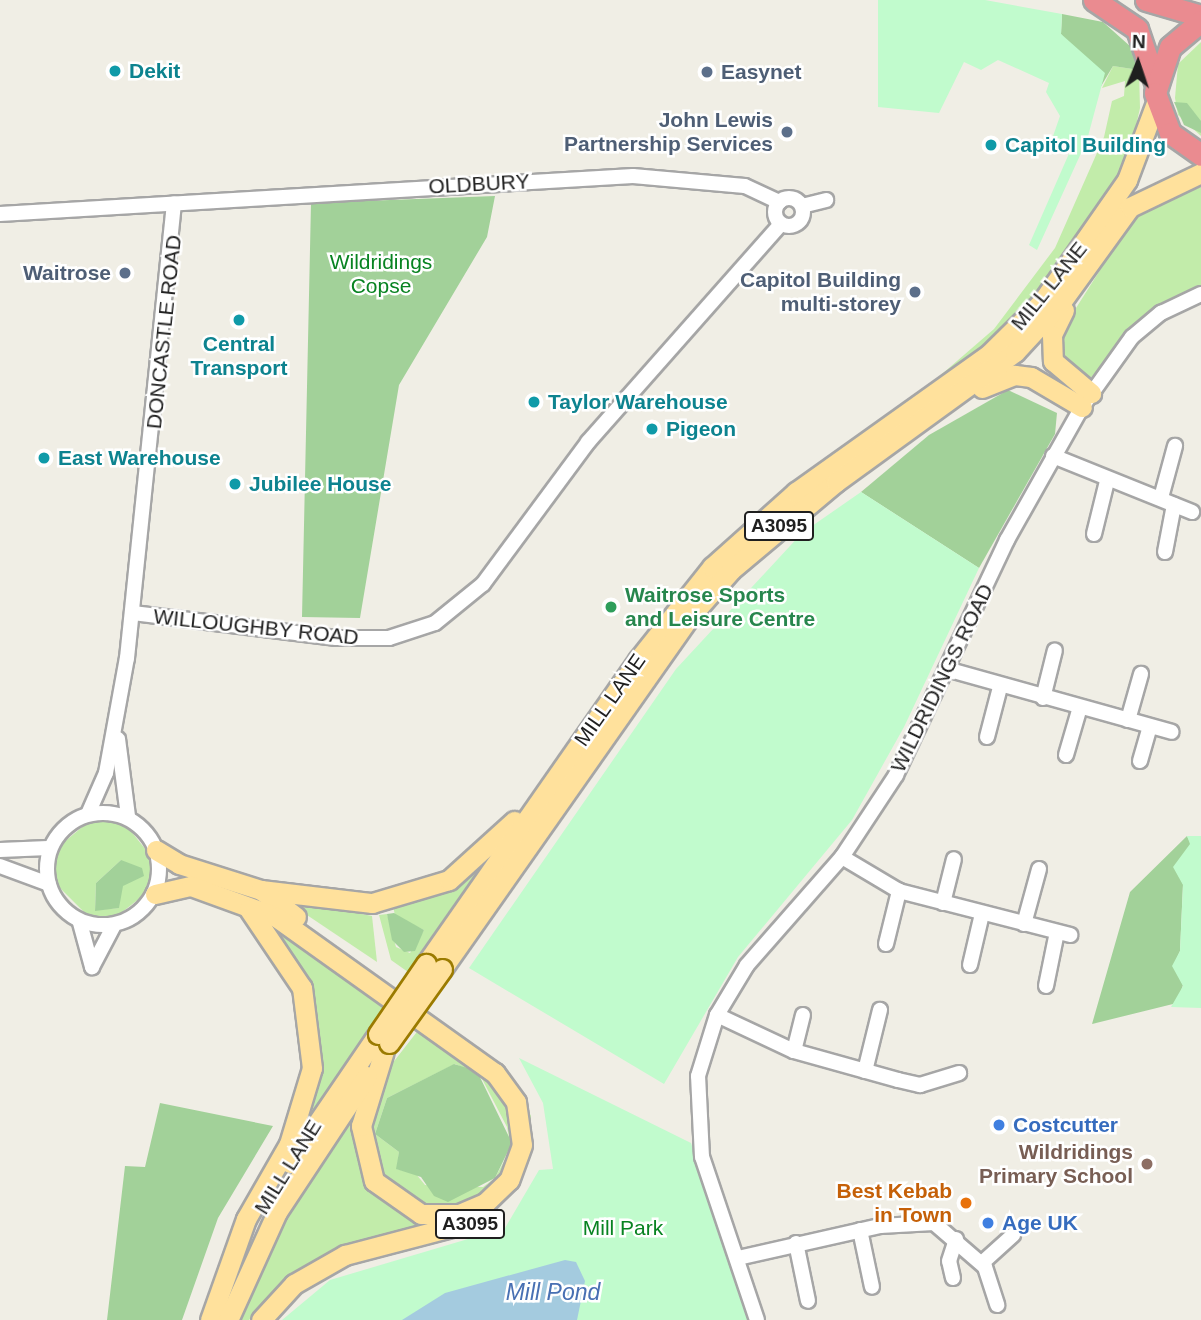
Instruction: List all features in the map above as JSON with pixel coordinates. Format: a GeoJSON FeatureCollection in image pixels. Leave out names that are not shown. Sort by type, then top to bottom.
{"type":"FeatureCollection","features":[{"type":"Feature","properties":{"kind":"highway"},"geometry":{"type":"LineString","coordinates":[[1094,0],[1137,29],[1155,94],[1174,139],[1201,155]]}},
{"type":"Feature","properties":{"kind":"highway"},"geometry":{"type":"LineString","coordinates":[[1146,0],[1201,18],[1170,47],[1155,94]]}},
{"type":"Feature","properties":{"kind":"main road","name":"MILL LANE"},"geometry":{"type":"LineString","coordinates":[[228,1320],[277,1212],[552,782],[663,626],[737,542],[837,462],[987,356],[1042,302],[1127,180],[1155,94]]}},
{"type":"Feature","properties":{"kind":"main road","name":"MILL LANE"},"geometry":{"type":"LineString","coordinates":[[434,967],[717,585],[806,505],[947,407],[1034,334],[1076,284],[1130,207],[1201,173]]}},
{"type":"Feature","properties":{"kind":"main road"},"geometry":{"type":"LineString","coordinates":[[1076,284],[1055,326],[1051,355],[1059,372],[1087,400]]}},
{"type":"Feature","properties":{"kind":"main road"},"geometry":{"type":"LineString","coordinates":[[947,407],[1016,375],[1044,381],[1087,400]]}},
{"type":"Feature","properties":{"kind":"main road","name":"A3095"},"geometry":{"type":"LineString","coordinates":[[156,850],[179,864],[261,890],[361,904],[417,894],[480,856],[552,782]]}},
{"type":"Feature","properties":{"kind":"main road","name":"A3095"},"geometry":{"type":"LineString","coordinates":[[155,894],[191,886],[244,902],[346,964],[504,1083],[521,1119],[521,1152],[509,1180],[485,1203],[458,1214],[421,1214],[374,1181],[361,1126],[384,1043]]}},
{"type":"Feature","properties":{"kind":"main road","name":"A3095"},"geometry":{"type":"LineString","coordinates":[[261,890],[489,1051],[522,1087],[535,1131],[527,1174],[496,1212],[460,1227],[345,1255],[294,1284],[261,1320]]}},
{"type":"Feature","properties":{"kind":"main road","name":"A3095"},"geometry":{"type":"LineString","coordinates":[[211,1320],[246,1219],[289,1144],[312,1068],[302,988],[272,935],[244,902]]}},
{"type":"Feature","properties":{"kind":"main road","name":"MILL LANE"},"geometry":{"type":"LineString","coordinates":[[211,1320],[258,1213],[384,1043]]}},
{"type":"Feature","properties":{"kind":"street","name":"OLDBURY"},"geometry":{"type":"LineString","coordinates":[[174,203],[633,176],[745,186],[779,202]]}},
{"type":"Feature","properties":{"kind":"street"},"geometry":{"type":"LineString","coordinates":[[792,198],[802,206],[799,223],[781,224],[775,213],[779,202],[792,198]]}},
{"type":"Feature","properties":{"kind":"street"},"geometry":{"type":"LineString","coordinates":[[802,206],[826,200]]}},
{"type":"Feature","properties":{"kind":"street","name":"DONCASTLE ROAD"},"geometry":{"type":"LineString","coordinates":[[0,214],[174,203],[133,613],[117,717],[102,789],[88,814]]}},
{"type":"Feature","properties":{"kind":"street","name":"WILLOUGHBY ROAD"},"geometry":{"type":"LineString","coordinates":[[133,613],[336,638],[389,638],[435,623],[483,584],[588,442],[781,224]]}},
{"type":"Feature","properties":{"kind":"street","name":"WILDRIDINGS ROAD"},"geometry":{"type":"LineString","coordinates":[[757,1320],[702,1157],[697,1116],[700,1065],[717,1015],[747,965],[842,857],[896,775],[950,670],[1007,540],[1087,400],[1143,327],[1201,294]]}},
{"type":"Feature","properties":{"kind":"street"},"geometry":{"type":"LineString","coordinates":[[1162,494],[1175,446]]}},
{"type":"Feature","properties":{"kind":"street"},"geometry":{"type":"LineString","coordinates":[[1054,456],[1107,481],[1162,494],[1174,505],[1192,512]]}},
{"type":"Feature","properties":{"kind":"street"},"geometry":{"type":"LineString","coordinates":[[1094,534],[1107,481]]}},
{"type":"Feature","properties":{"kind":"street"},"geometry":{"type":"LineString","coordinates":[[1165,552],[1174,505]]}},
{"type":"Feature","properties":{"kind":"street"},"geometry":{"type":"LineString","coordinates":[[1042,698],[1055,650]]}},
{"type":"Feature","properties":{"kind":"street"},"geometry":{"type":"LineString","coordinates":[[950,670],[1000,687],[1172,732]]}},
{"type":"Feature","properties":{"kind":"street"},"geometry":{"type":"LineString","coordinates":[[1128,720],[1141,674]]}},
{"type":"Feature","properties":{"kind":"street"},"geometry":{"type":"LineString","coordinates":[[987,737],[1000,687]]}},
{"type":"Feature","properties":{"kind":"street"},"geometry":{"type":"LineString","coordinates":[[1066,755],[1080,708]]}},
{"type":"Feature","properties":{"kind":"street","name":"DONCASTLE ROAD"},"geometry":{"type":"LineString","coordinates":[[117,717],[120,786],[128,816]]}},
{"type":"Feature","properties":{"kind":"street"},"geometry":{"type":"LineString","coordinates":[[1140,761],[1150,726]]}},
{"type":"Feature","properties":{"kind":"street"},"geometry":{"type":"LineString","coordinates":[[0,849],[48,848],[88,814],[111,810],[128,816],[156,850],[161,875],[155,894],[114,927],[92,967],[80,923],[49,884],[0,866]]}},
{"type":"Feature","properties":{"kind":"street"},"geometry":{"type":"LineString","coordinates":[[48,848],[49,884]]}},
{"type":"Feature","properties":{"kind":"street"},"geometry":{"type":"LineString","coordinates":[[842,857],[899,891],[1063,934],[1046,986]]}},
{"type":"Feature","properties":{"kind":"street"},"geometry":{"type":"LineString","coordinates":[[943,903],[954,859]]}},
{"type":"Feature","properties":{"kind":"street"},"geometry":{"type":"LineString","coordinates":[[1024,924],[1039,869]]}},
{"type":"Feature","properties":{"kind":"street"},"geometry":{"type":"LineString","coordinates":[[886,944],[899,891]]}},
{"type":"Feature","properties":{"kind":"street"},"geometry":{"type":"LineString","coordinates":[[970,965],[982,914]]}},
{"type":"Feature","properties":{"kind":"street"},"geometry":{"type":"LineString","coordinates":[[80,923],[114,927]]}},
{"type":"Feature","properties":{"kind":"street"},"geometry":{"type":"LineString","coordinates":[[865,1071],[880,1010]]}},
{"type":"Feature","properties":{"kind":"street"},"geometry":{"type":"LineString","coordinates":[[717,1015],[794,1052],[920,1085],[959,1073]]}},
{"type":"Feature","properties":{"kind":"street"},"geometry":{"type":"LineString","coordinates":[[794,1052],[803,1015]]}},
{"type":"Feature","properties":{"kind":"street"},"geometry":{"type":"LineString","coordinates":[[738,1258],[796,1243],[915,1220],[934,1223],[982,1263],[997,1305]]}},
{"type":"Feature","properties":{"kind":"street"},"geometry":{"type":"LineString","coordinates":[[860,1230],[872,1287]]}},
{"type":"Feature","properties":{"kind":"street"},"geometry":{"type":"LineString","coordinates":[[982,1263],[1013,1235]]}},
{"type":"Feature","properties":{"kind":"street"},"geometry":{"type":"LineString","coordinates":[[953,1278],[949,1261],[956,1239]]}},
{"type":"Feature","properties":{"kind":"street"},"geometry":{"type":"LineString","coordinates":[[796,1243],[808,1301]]}},
{"type":"Feature","properties":{"kind":"green space"},"geometry":{"type":"Polygon","coordinates":[[[878,0],[985,0],[1062,14],[1061,34],[1105,73],[1087,140],[1037,250],[1029,245],[1071,149],[1052,139],[1060,116],[1046,92],[1049,83],[998,60],[981,70],[964,62],[939,113],[878,107],[878,0]]]}},
{"type":"Feature","properties":{"kind":"green space"},"geometry":{"type":"Polygon","coordinates":[[[1062,14],[1103,22],[1131,47],[1139,70],[1113,66],[1100,88],[1061,34],[1062,14]]]}},
{"type":"Feature","properties":{"kind":"green space"},"geometry":{"type":"Polygon","coordinates":[[[1201,42],[1201,136],[1178,115],[1175,98],[1178,64],[1201,42]]]}},
{"type":"Feature","properties":{"kind":"green space"},"geometry":{"type":"Polygon","coordinates":[[[1113,66],[1139,70],[1140,108],[1129,157],[1098,215],[1004,332],[920,393],[994,329],[1055,248],[1104,137],[1112,101],[1124,96],[1125,81],[1102,88],[1113,66]]]}},
{"type":"Feature","properties":{"kind":"green space"},"geometry":{"type":"Polygon","coordinates":[[[1174,102],[1187,103],[1201,121],[1201,133],[1184,125],[1174,102]]]}},
{"type":"Feature","properties":{"kind":"green space"},"geometry":{"type":"Polygon","coordinates":[[[1201,187],[1201,291],[1139,324],[1086,383],[1068,376],[1057,338],[1128,226],[1150,206],[1201,187]]]}},
{"type":"Feature","properties":{"kind":"green space","name":"Wildridings Copse"},"geometry":{"type":"Polygon","coordinates":[[[495,196],[487,237],[399,385],[360,618],[302,617],[311,203],[495,196]]]}},
{"type":"Feature","properties":{"kind":"green space"},"geometry":{"type":"Polygon","coordinates":[[[1008,390],[1057,413],[1055,434],[979,568],[861,492],[929,435],[1008,390]]]}},
{"type":"Feature","properties":{"kind":"green space"},"geometry":{"type":"Polygon","coordinates":[[[861,492],[979,568],[904,727],[852,820],[738,957],[664,1084],[469,968],[676,669],[802,533],[861,492]]]}},
{"type":"Feature","properties":{"kind":"green space"},"geometry":{"type":"Polygon","coordinates":[[[109,817],[126,825],[150,855],[155,877],[144,895],[117,916],[91,919],[58,886],[51,863],[57,848],[87,823],[109,817]],[[121,860],[96,883],[95,910],[119,908],[121,860]]]}},
{"type":"Feature","properties":{"kind":"green space"},"geometry":{"type":"Polygon","coordinates":[[[507,833],[408,972],[391,960],[379,915],[387,914],[396,947],[410,953],[424,930],[395,916],[393,905],[507,833]]]}},
{"type":"Feature","properties":{"kind":"green space"},"geometry":{"type":"Polygon","coordinates":[[[1187,836],[1191,844],[1174,867],[1183,884],[1180,951],[1173,966],[1183,985],[1177,1003],[1092,1024],[1130,892],[1187,836]]]}},
{"type":"Feature","properties":{"kind":"green space"},"geometry":{"type":"Polygon","coordinates":[[[1187,836],[1201,836],[1201,1008],[1171,1007],[1183,986],[1172,966],[1180,951],[1183,885],[1173,867],[1190,844],[1187,836]]]}},
{"type":"Feature","properties":{"kind":"green space"},"geometry":{"type":"Polygon","coordinates":[[[121,860],[142,868],[144,876],[123,886],[119,908],[95,911],[96,883],[121,860]]]}},
{"type":"Feature","properties":{"kind":"green space"},"geometry":{"type":"Polygon","coordinates":[[[294,901],[372,916],[377,962],[292,905],[294,901]]]}},
{"type":"Feature","properties":{"kind":"green space"},"geometry":{"type":"Polygon","coordinates":[[[394,913],[424,930],[415,951],[404,952],[392,940],[387,914],[394,913]]]}},
{"type":"Feature","properties":{"kind":"green space"},"geometry":{"type":"Polygon","coordinates":[[[264,917],[387,1002],[296,1139],[305,1114],[302,976],[264,917]]]}},
{"type":"Feature","properties":{"kind":"green space"},"geometry":{"type":"Polygon","coordinates":[[[423,1024],[507,1093],[517,1157],[480,1202],[428,1209],[385,1184],[366,1143],[388,1069],[423,1024]],[[455,1064],[387,1098],[375,1134],[399,1152],[397,1169],[416,1174],[425,1185],[483,1187],[495,1178],[511,1148],[507,1127],[480,1075],[455,1064]]]}},
{"type":"Feature","properties":{"kind":"green space"},"geometry":{"type":"Polygon","coordinates":[[[478,1046],[512,1078],[531,1116],[529,1159],[509,1195],[491,1210],[275,1292],[249,1320],[235,1320],[266,1245],[350,1119],[362,1168],[432,1221],[517,1180],[527,1157],[525,1106],[478,1046]]]}},
{"type":"Feature","properties":{"kind":"green space","name":"Mill Park"},"geometry":{"type":"Polygon","coordinates":[[[519,1058],[691,1143],[748,1320],[282,1320],[330,1280],[505,1228],[539,1170],[553,1169],[543,1103],[519,1058]]]}},
{"type":"Feature","properties":{"kind":"green space"},"geometry":{"type":"Polygon","coordinates":[[[454,1064],[477,1071],[512,1143],[495,1178],[448,1202],[434,1196],[421,1177],[396,1169],[399,1152],[375,1134],[387,1098],[454,1064]]]}},
{"type":"Feature","properties":{"kind":"green space"},"geometry":{"type":"Polygon","coordinates":[[[160,1103],[273,1126],[218,1218],[182,1320],[107,1320],[125,1166],[145,1167],[160,1103]]]}},
{"type":"Feature","properties":{"kind":"water","name":"Mill Pond"},"geometry":{"type":"Polygon","coordinates":[[[565,1260],[576,1262],[585,1281],[577,1320],[402,1320],[445,1293],[565,1260]]]}},
{"type":"Feature","properties":{"kind":"place","name":"Dekit"},"geometry":{"type":"Point","coordinates":[115,71]}},
{"type":"Feature","properties":{"kind":"place","name":"Easynet"},"geometry":{"type":"Point","coordinates":[707,72]}},
{"type":"Feature","properties":{"kind":"place","name":"John Lewis Partnership Services"},"geometry":{"type":"Point","coordinates":[787,132]}},
{"type":"Feature","properties":{"kind":"place","name":"Capitol Building"},"geometry":{"type":"Point","coordinates":[991,145]}},
{"type":"Feature","properties":{"kind":"place","name":"Waitrose"},"geometry":{"type":"Point","coordinates":[125,273]}},
{"type":"Feature","properties":{"kind":"place","name":"Capitol Building multi-storey"},"geometry":{"type":"Point","coordinates":[915,292]}},
{"type":"Feature","properties":{"kind":"place","name":"Central Transport"},"geometry":{"type":"Point","coordinates":[239,320]}},
{"type":"Feature","properties":{"kind":"place","name":"Taylor Warehouse"},"geometry":{"type":"Point","coordinates":[534,402]}},
{"type":"Feature","properties":{"kind":"place","name":"Pigeon"},"geometry":{"type":"Point","coordinates":[652,429]}},
{"type":"Feature","properties":{"kind":"place","name":"East Warehouse"},"geometry":{"type":"Point","coordinates":[44,458]}},
{"type":"Feature","properties":{"kind":"place","name":"Jubilee House"},"geometry":{"type":"Point","coordinates":[235,484]}},
{"type":"Feature","properties":{"kind":"place","name":"Waitrose Sports and Leisure Centre"},"geometry":{"type":"Point","coordinates":[611,607]}},
{"type":"Feature","properties":{"kind":"place","name":"Costcutter"},"geometry":{"type":"Point","coordinates":[999,1125]}},
{"type":"Feature","properties":{"kind":"place","name":"Wildridings Primary School"},"geometry":{"type":"Point","coordinates":[1147,1164]}},
{"type":"Feature","properties":{"kind":"place","name":"Best Kebab in Town"},"geometry":{"type":"Point","coordinates":[966,1203]}},
{"type":"Feature","properties":{"kind":"place","name":"Age UK"},"geometry":{"type":"Point","coordinates":[988,1223]}}]}
